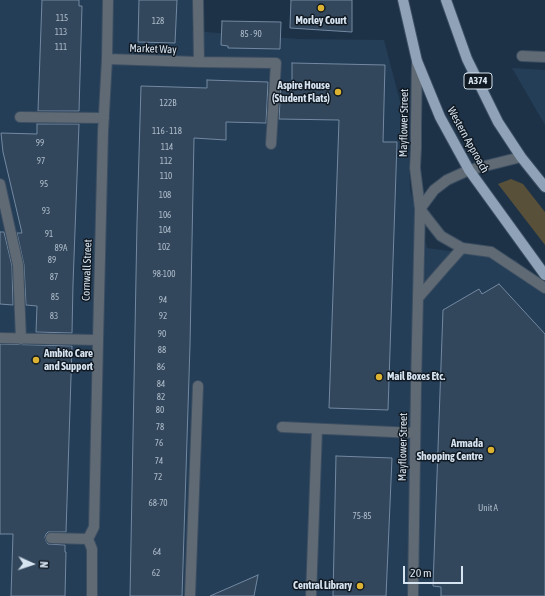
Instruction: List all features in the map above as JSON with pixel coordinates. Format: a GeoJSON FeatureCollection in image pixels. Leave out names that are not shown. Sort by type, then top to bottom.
{"type":"FeatureCollection","features":[{"type":"Feature","properties":{"kind":"main road","name":"Western Approach"},"geometry":{"type":"LineString","coordinates":[[404,0],[417,61],[440,117],[469,170],[545,275]]}},
{"type":"Feature","properties":{"kind":"main road","name":"A374"},"geometry":{"type":"LineString","coordinates":[[446,0],[467,59],[498,122],[521,157],[545,187]]}},
{"type":"Feature","properties":{"kind":"street","name":"Cornwall Street"},"geometry":{"type":"LineString","coordinates":[[88,538],[94,527],[95,520],[98,340],[108,0]]}},
{"type":"Feature","properties":{"kind":"street"},"geometry":{"type":"LineString","coordinates":[[198,0],[199,62]]}},
{"type":"Feature","properties":{"kind":"street"},"geometry":{"type":"LineString","coordinates":[[522,56],[545,57]]}},
{"type":"Feature","properties":{"kind":"street","name":"Market Way"},"geometry":{"type":"LineString","coordinates":[[107,59],[276,63],[271,144]]}},
{"type":"Feature","properties":{"kind":"street","name":"Mayflower Street"},"geometry":{"type":"LineString","coordinates":[[413,596],[420,209],[415,168],[417,61]]}},
{"type":"Feature","properties":{"kind":"street"},"geometry":{"type":"LineString","coordinates":[[20,117],[104,118]]}},
{"type":"Feature","properties":{"kind":"street"},"geometry":{"type":"LineString","coordinates":[[521,157],[469,170],[447,180],[434,190],[420,209],[442,236],[462,248],[491,252],[545,288]]}},
{"type":"Feature","properties":{"kind":"street"},"geometry":{"type":"LineString","coordinates":[[0,184],[18,265],[21,338]]}},
{"type":"Feature","properties":{"kind":"street"},"geometry":{"type":"LineString","coordinates":[[418,298],[462,248]]}},
{"type":"Feature","properties":{"kind":"street"},"geometry":{"type":"LineString","coordinates":[[0,338],[98,340]]}},
{"type":"Feature","properties":{"kind":"street"},"geometry":{"type":"LineString","coordinates":[[190,596],[198,386]]}},
{"type":"Feature","properties":{"kind":"street"},"geometry":{"type":"LineString","coordinates":[[282,427],[415,433]]}},
{"type":"Feature","properties":{"kind":"street"},"geometry":{"type":"LineString","coordinates":[[311,596],[317,429]]}},
{"type":"Feature","properties":{"kind":"street"},"geometry":{"type":"LineString","coordinates":[[51,538],[88,538],[92,549],[92,596]]}},
{"type":"Feature","properties":{"kind":"shaded area"},"geometry":{"type":"Polygon","coordinates":[[[0,0],[194,0],[192,31],[299,39],[384,40],[408,132],[410,190],[427,248],[516,260],[545,294],[545,596],[0,596],[0,0]]]}},
{"type":"Feature","properties":{"kind":"shaded area"},"geometry":{"type":"Polygon","coordinates":[[[512,68],[545,70],[545,125],[512,68]]]}},
{"type":"Feature","properties":{"kind":"shaded area"},"geometry":{"type":"Polygon","coordinates":[[[511,179],[523,184],[545,212],[545,245],[498,184],[511,179]]]}},
{"type":"Feature","properties":{"kind":"building"},"geometry":{"type":"Polygon","coordinates":[[[42,0],[79,0],[79,6],[82,6],[79,111],[38,111],[42,0]]]}},
{"type":"Feature","properties":{"kind":"building"},"geometry":{"type":"Polygon","coordinates":[[[139,0],[177,0],[175,43],[138,42],[139,0]]]}},
{"type":"Feature","properties":{"kind":"building","name":"Morley Court"},"geometry":{"type":"Polygon","coordinates":[[[291,0],[352,0],[352,32],[290,28],[291,0]]]}},
{"type":"Feature","properties":{"kind":"building","name":"Morley Court"},"geometry":{"type":"Polygon","coordinates":[[[222,21],[281,22],[280,49],[228,48],[228,46],[221,45],[222,21]]]}},
{"type":"Feature","properties":{"kind":"building"},"geometry":{"type":"Polygon","coordinates":[[[292,63],[385,65],[383,142],[397,142],[388,410],[329,408],[339,120],[279,119],[281,83],[292,83],[292,63]]]}},
{"type":"Feature","properties":{"kind":"building"},"geometry":{"type":"Polygon","coordinates":[[[207,80],[268,82],[266,123],[226,122],[226,140],[194,138],[190,345],[182,596],[130,596],[141,86],[207,88],[207,80]]]}},
{"type":"Feature","properties":{"kind":"building"},"geometry":{"type":"Polygon","coordinates":[[[37,124],[79,124],[72,333],[36,332],[37,306],[26,305],[24,265],[17,233],[22,233],[3,152],[1,133],[37,134],[37,124]]]}},
{"type":"Feature","properties":{"kind":"building"},"geometry":{"type":"Polygon","coordinates":[[[0,232],[4,232],[12,266],[13,305],[0,304],[0,232]]]}},
{"type":"Feature","properties":{"kind":"building","name":"Armada Shopping Centre"},"geometry":{"type":"Polygon","coordinates":[[[499,284],[545,334],[545,596],[441,596],[441,587],[433,586],[443,310],[479,289],[482,294],[499,284]]]}},
{"type":"Feature","properties":{"kind":"building"},"geometry":{"type":"Polygon","coordinates":[[[0,344],[72,346],[66,532],[48,532],[45,537],[48,544],[65,545],[65,596],[11,596],[13,534],[0,534],[0,344]]]}},
{"type":"Feature","properties":{"kind":"building"},"geometry":{"type":"Polygon","coordinates":[[[336,456],[392,458],[386,596],[333,596],[336,456]]]}},
{"type":"Feature","properties":{"kind":"building"},"geometry":{"type":"Polygon","coordinates":[[[258,575],[254,596],[210,596],[258,575]]]}},
{"type":"Feature","properties":{"kind":"place","name":"Morley Court"},"geometry":{"type":"Point","coordinates":[321,8]}},
{"type":"Feature","properties":{"kind":"place","name":"Aspire House (Student Flats)"},"geometry":{"type":"Point","coordinates":[338,92]}},
{"type":"Feature","properties":{"kind":"place","name":"Ambito Care and Support"},"geometry":{"type":"Point","coordinates":[36,360]}},
{"type":"Feature","properties":{"kind":"place","name":"Mail Boxes Etc."},"geometry":{"type":"Point","coordinates":[379,377]}},
{"type":"Feature","properties":{"kind":"place","name":"Armada Shopping Centre"},"geometry":{"type":"Point","coordinates":[491,450]}},
{"type":"Feature","properties":{"kind":"place","name":"Central Library"},"geometry":{"type":"Point","coordinates":[360,586]}}]}
